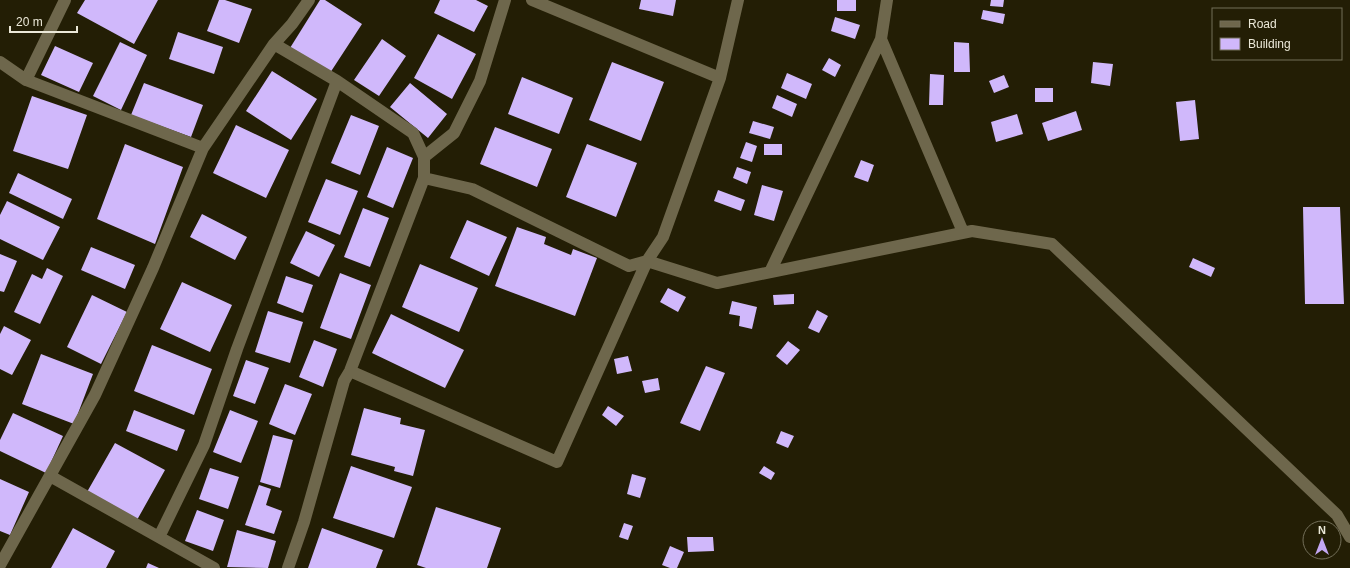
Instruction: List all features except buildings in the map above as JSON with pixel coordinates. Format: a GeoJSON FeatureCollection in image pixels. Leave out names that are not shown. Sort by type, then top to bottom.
{"type":"FeatureCollection","features":[{"type":"Feature","properties":{"kind":"street"},"geometry":{"type":"LineString","coordinates":[[26,80],[66,0]]}},
{"type":"Feature","properties":{"kind":"street"},"geometry":{"type":"LineString","coordinates":[[0,565],[95,395],[153,268],[203,148],[274,44],[292,24],[309,0]]}},
{"type":"Feature","properties":{"kind":"street"},"geometry":{"type":"LineString","coordinates":[[424,157],[454,133],[480,81],[505,0]]}},
{"type":"Feature","properties":{"kind":"street"},"geometry":{"type":"LineString","coordinates":[[532,0],[720,78]]}},
{"type":"Feature","properties":{"kind":"street"},"geometry":{"type":"LineString","coordinates":[[350,371],[557,462],[647,261],[663,237],[720,78],[738,0]]}},
{"type":"Feature","properties":{"kind":"street"},"geometry":{"type":"LineString","coordinates":[[770,272],[881,39],[887,0]]}},
{"type":"Feature","properties":{"kind":"street"},"geometry":{"type":"LineString","coordinates":[[881,39],[963,232]]}},
{"type":"Feature","properties":{"kind":"street"},"geometry":{"type":"LineString","coordinates":[[274,44],[337,82],[413,133],[424,157],[424,178],[350,371],[344,381],[304,522],[288,568]]}},
{"type":"Feature","properties":{"kind":"street"},"geometry":{"type":"LineString","coordinates":[[0,62],[26,80],[203,148]]}},
{"type":"Feature","properties":{"kind":"street"},"geometry":{"type":"LineString","coordinates":[[159,537],[204,444],[237,349],[337,82]]}},
{"type":"Feature","properties":{"kind":"street"},"geometry":{"type":"LineString","coordinates":[[424,178],[472,189],[629,266],[647,261],[717,283],[963,232],[972,231],[1052,244],[1337,515],[1350,537]]}},
{"type":"Feature","properties":{"kind":"street"},"geometry":{"type":"LineString","coordinates":[[50,476],[214,568]]}}]}
